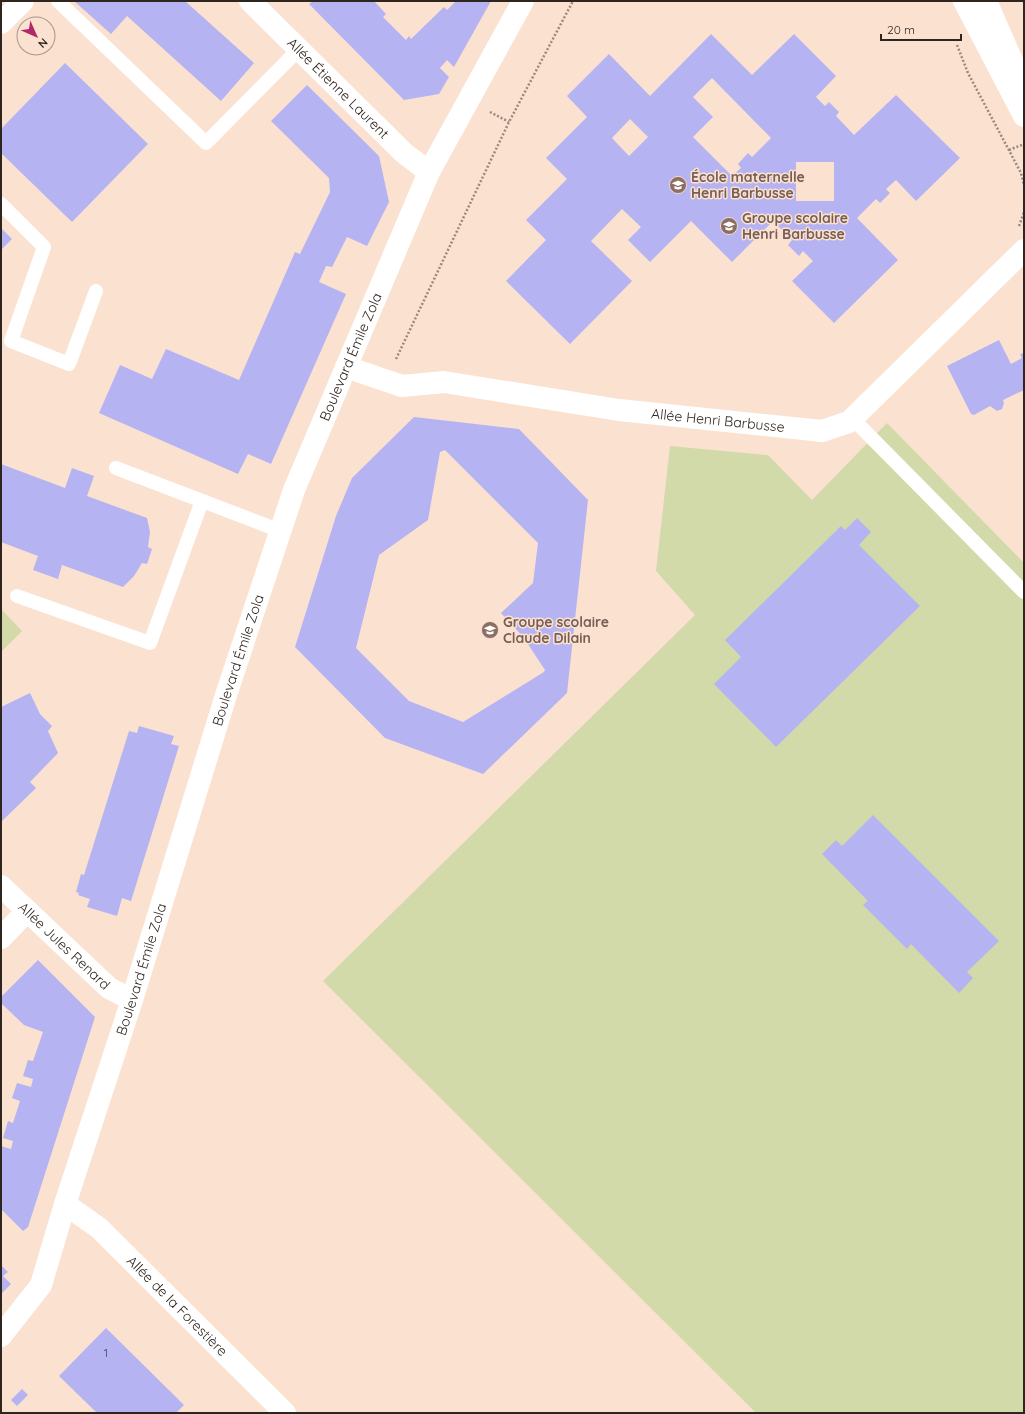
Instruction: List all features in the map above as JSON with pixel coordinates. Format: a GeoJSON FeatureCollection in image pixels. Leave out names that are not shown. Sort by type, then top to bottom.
{"type":"FeatureCollection","features":[{"type":"Feature","properties":{"kind":"street"},"geometry":{"type":"LineString","coordinates":[[1,23],[23,1]]}},
{"type":"Feature","properties":{"kind":"street","name":"Allée Étienne Laurent"},"geometry":{"type":"LineString","coordinates":[[250,1],[404,152],[429,172]]}},
{"type":"Feature","properties":{"kind":"street","name":"Boulevard Émile Zola"},"geometry":{"type":"LineString","coordinates":[[1,1336],[41,1285],[65,1204],[132,1000],[227,692],[294,490],[429,172],[523,1]]}},
{"type":"Feature","properties":{"kind":"street"},"geometry":{"type":"LineString","coordinates":[[964,1],[1024,116]]}},
{"type":"Feature","properties":{"kind":"street"},"geometry":{"type":"LineString","coordinates":[[986,1],[1022,74]]}},
{"type":"Feature","properties":{"kind":"street","name":"Allée Henri Barbusse"},"geometry":{"type":"LineString","coordinates":[[346,367],[402,386],[444,382],[619,410],[822,431],[849,422],[1024,250]]}},
{"type":"Feature","properties":{"kind":"street","name":"Allée Jules Renard"},"geometry":{"type":"LineString","coordinates":[[1,886],[109,988],[132,1000]]}},
{"type":"Feature","properties":{"kind":"street"},"geometry":{"type":"LineString","coordinates":[[1,938],[27,912]]}},
{"type":"Feature","properties":{"kind":"street","name":"Allée de la Forestière"},"geometry":{"type":"LineString","coordinates":[[65,1204],[99,1228],[285,1413]]}},
{"type":"Feature","properties":{"kind":"lane"},"geometry":{"type":"LineString","coordinates":[[58,1],[206,143],[299,49]]}},
{"type":"Feature","properties":{"kind":"lane"},"geometry":{"type":"LineString","coordinates":[[1,204],[44,247],[11,340],[69,364],[96,291]]}},
{"type":"Feature","properties":{"kind":"lane"},"geometry":{"type":"LineString","coordinates":[[852,418],[1024,592]]}},
{"type":"Feature","properties":{"kind":"lane"},"geometry":{"type":"LineString","coordinates":[[116,468],[281,531]]}},
{"type":"Feature","properties":{"kind":"lane"},"geometry":{"type":"LineString","coordinates":[[17,596],[150,643],[202,501]]}},
{"type":"Feature","properties":{"kind":"path"},"geometry":{"type":"LineString","coordinates":[[403,362],[395,361],[509,122],[573,1]]}},
{"type":"Feature","properties":{"kind":"path"},"geometry":{"type":"LineString","coordinates":[[956,44],[968,73],[1021,173],[1024,185]]}},
{"type":"Feature","properties":{"kind":"path"},"geometry":{"type":"LineString","coordinates":[[1009,150],[1024,144]]}},
{"type":"Feature","properties":{"kind":"path"},"geometry":{"type":"LineString","coordinates":[[1017,229],[1024,212]]}},
{"type":"Feature","properties":{"kind":"green space"},"geometry":{"type":"Polygon","coordinates":[[[887,423],[1024,563],[1024,1413],[756,1413],[323,981],[695,615],[656,571],[670,446],[768,455],[812,500],[887,423]]]}},
{"type":"Feature","properties":{"kind":"green space"},"geometry":{"type":"Polygon","coordinates":[[[1,609],[22,631],[1,652],[1,609]]]}},
{"type":"Feature","properties":{"kind":"building"},"geometry":{"type":"Polygon","coordinates":[[[74,1],[185,1],[254,63],[221,101],[127,16],[111,34],[74,1]]]}},
{"type":"Feature","properties":{"kind":"building"},"geometry":{"type":"Polygon","coordinates":[[[313,1],[374,1],[386,14],[383,17],[406,40],[409,36],[411,39],[444,7],[447,10],[456,1],[491,1],[454,67],[447,60],[440,68],[449,77],[439,94],[404,100],[309,4],[313,1]]]}},
{"type":"Feature","properties":{"kind":"building","name":"École maternelle Henri Barbusse"},"geometry":{"type":"Polygon","coordinates":[[[711,34],[752,75],[794,34],[836,76],[816,97],[825,106],[829,102],[839,112],[836,116],[854,135],[896,95],[960,158],[916,201],[896,180],[886,189],[890,193],[880,203],[876,199],[857,218],[898,260],[834,323],[792,281],[813,261],[803,251],[799,256],[788,245],[792,240],[773,221],[732,262],[691,221],[650,262],[628,240],[641,227],[622,209],[591,241],[632,281],[570,344],[506,281],[546,240],[526,220],[567,179],[546,158],[587,117],[567,96],[609,54],[650,96],[711,34]],[[712,78],[693,97],[713,117],[693,137],[732,176],[741,168],[738,164],[748,153],[752,157],[771,138],[712,78]],[[630,119],[612,138],[629,156],[648,137],[630,119]],[[796,162],[796,201],[834,201],[834,162],[796,162]]]}},
{"type":"Feature","properties":{"kind":"building"},"geometry":{"type":"Polygon","coordinates":[[[65,63],[148,144],[72,222],[1,153],[1,129],[65,63]]]}},
{"type":"Feature","properties":{"kind":"building"},"geometry":{"type":"Polygon","coordinates":[[[307,85],[379,156],[389,202],[367,246],[347,237],[332,267],[326,266],[319,282],[346,294],[271,464],[248,454],[238,474],[99,413],[120,365],[152,379],[166,349],[239,380],[295,252],[300,254],[330,192],[329,178],[271,121],[307,85]]]}},
{"type":"Feature","properties":{"kind":"building"},"geometry":{"type":"Polygon","coordinates":[[[1,228],[12,239],[1,250],[1,228]]]}},
{"type":"Feature","properties":{"kind":"building"},"geometry":{"type":"Polygon","coordinates":[[[999,340],[1011,364],[1022,358],[1020,354],[1024,353],[1024,390],[1003,400],[1004,403],[1002,409],[997,411],[990,406],[974,415],[971,414],[947,366],[999,340]]]}},
{"type":"Feature","properties":{"kind":"building"},"geometry":{"type":"Polygon","coordinates":[[[414,417],[519,429],[588,500],[567,693],[483,774],[385,738],[295,647],[336,516],[352,478],[414,417]],[[445,450],[440,452],[428,520],[379,555],[356,648],[409,701],[463,722],[545,670],[524,638],[501,613],[533,583],[538,543],[445,450]]]}},
{"type":"Feature","properties":{"kind":"building"},"geometry":{"type":"Polygon","coordinates":[[[1,464],[65,488],[72,468],[94,476],[87,496],[147,518],[150,532],[148,547],[152,549],[147,564],[142,563],[134,576],[123,587],[62,565],[58,579],[33,570],[38,556],[1,542],[1,464]]]}},
{"type":"Feature","properties":{"kind":"building"},"geometry":{"type":"Polygon","coordinates":[[[857,518],[871,532],[859,545],[920,606],[776,747],[714,684],[741,657],[725,640],[841,526],[845,530],[857,518]]]}},
{"type":"Feature","properties":{"kind":"building"},"geometry":{"type":"Polygon","coordinates":[[[30,693],[40,714],[52,726],[48,731],[58,753],[30,782],[36,788],[1,822],[1,707],[30,693]]]}},
{"type":"Feature","properties":{"kind":"building"},"geometry":{"type":"Polygon","coordinates":[[[139,726],[174,736],[171,744],[179,746],[131,901],[122,898],[117,916],[87,907],[90,899],[78,895],[79,893],[76,892],[81,874],[84,875],[129,731],[137,733],[139,726]]]}},
{"type":"Feature","properties":{"kind":"building"},"geometry":{"type":"Polygon","coordinates":[[[873,815],[999,941],[967,972],[973,978],[959,993],[911,944],[907,949],[863,905],[868,901],[822,854],[836,840],[842,846],[873,815]]]}},
{"type":"Feature","properties":{"kind":"building"},"geometry":{"type":"Polygon","coordinates":[[[38,960],[95,1017],[28,1227],[23,1231],[1,1209],[1,1146],[11,1149],[13,1141],[3,1138],[8,1121],[13,1123],[20,1101],[12,1098],[17,1083],[31,1087],[33,1079],[23,1076],[28,1060],[33,1061],[43,1032],[24,1025],[1,1003],[1,997],[38,960]]]}},
{"type":"Feature","properties":{"kind":"building"},"geometry":{"type":"Polygon","coordinates":[[[1,1265],[8,1272],[3,1276],[11,1284],[1,1294],[1,1265]]]}},
{"type":"Feature","properties":{"kind":"building"},"geometry":{"type":"Polygon","coordinates":[[[106,1328],[184,1405],[176,1413],[97,1413],[59,1376],[106,1328]]]}},
{"type":"Feature","properties":{"kind":"building"},"geometry":{"type":"Polygon","coordinates":[[[22,1389],[28,1395],[17,1406],[11,1400],[22,1389]]]}},
{"type":"Feature","properties":{"kind":"place","name":"École maternelle Henri Barbusse"},"geometry":{"type":"Point","coordinates":[678,185]}},
{"type":"Feature","properties":{"kind":"place","name":"Groupe scolaire Henri Barbusse"},"geometry":{"type":"Point","coordinates":[729,226]}},
{"type":"Feature","properties":{"kind":"place","name":"Groupe scolaire Claude Dilain"},"geometry":{"type":"Point","coordinates":[490,630]}}]}
